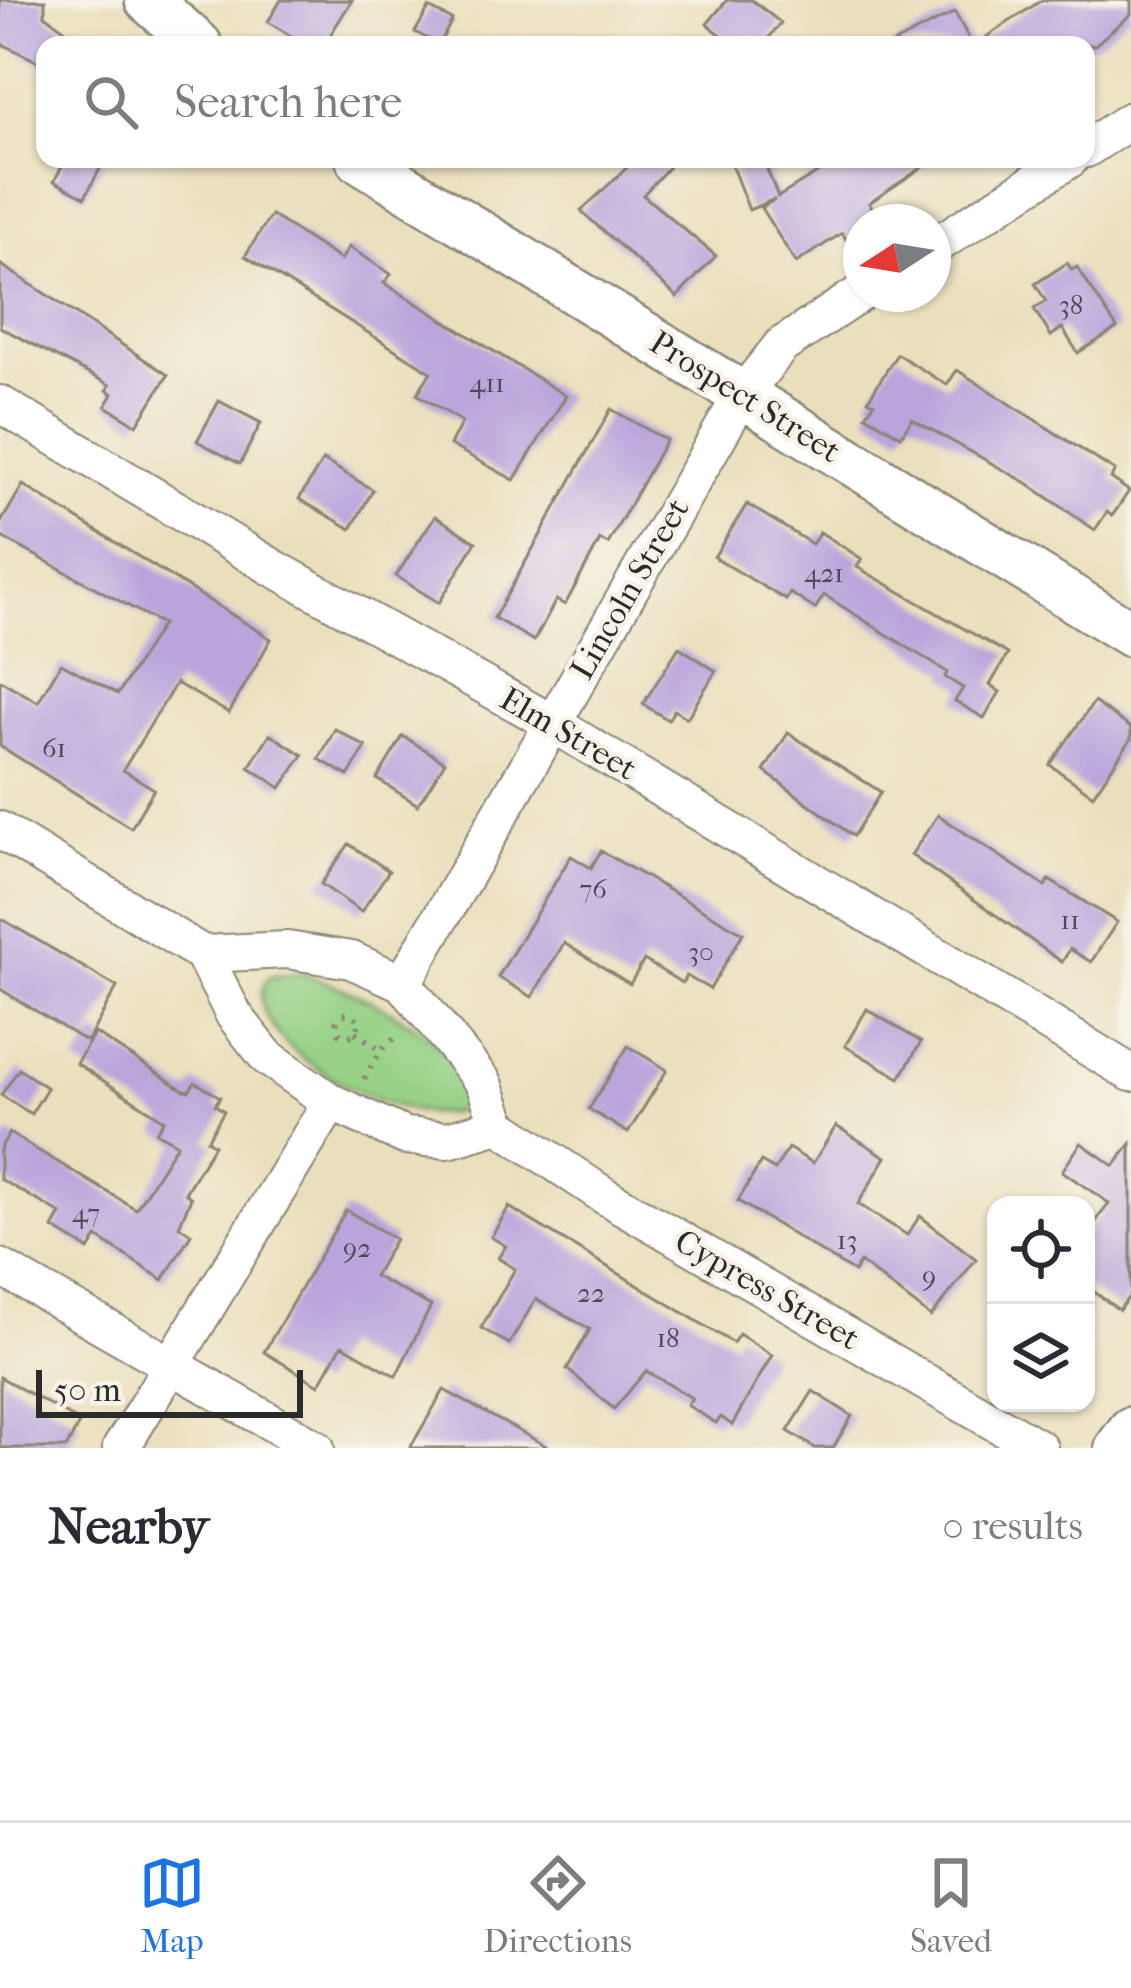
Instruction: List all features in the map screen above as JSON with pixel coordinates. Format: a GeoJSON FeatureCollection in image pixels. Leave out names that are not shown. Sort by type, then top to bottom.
{"type":"FeatureCollection","features":[{"type":"Feature","properties":{"kind":"street"},"geometry":{"type":"LineString","coordinates":[[1095,143],[1131,120]]}},
{"type":"Feature","properties":{"kind":"street","name":"Prospect Street"},"geometry":{"type":"LineString","coordinates":[[374,168],[1131,634]]}},
{"type":"Feature","properties":{"kind":"street"},"geometry":{"type":"LineString","coordinates":[[951,235],[1056,168]]}},
{"type":"Feature","properties":{"kind":"street","name":"Lincoln Street"},"geometry":{"type":"LineString","coordinates":[[403,983],[742,395],[781,346],[843,305]]}},
{"type":"Feature","properties":{"kind":"street","name":"Elm Street"},"geometry":{"type":"LineString","coordinates":[[0,404],[272,567],[552,723],[1131,1073]]}},
{"type":"Feature","properties":{"kind":"street"},"geometry":{"type":"LineString","coordinates":[[0,830],[203,954],[234,1015],[267,1057],[345,1097],[405,1136],[448,1140],[499,1124],[484,1083],[403,983],[351,960],[287,950],[203,954]]}},
{"type":"Feature","properties":{"kind":"street"},"geometry":{"type":"LineString","coordinates":[[121,1448],[345,1097]]}},
{"type":"Feature","properties":{"kind":"street","name":"Cypress Street"},"geometry":{"type":"LineString","coordinates":[[499,1124],[605,1196],[1040,1448]]}},
{"type":"Feature","properties":{"kind":"street"},"geometry":{"type":"LineString","coordinates":[[0,1267],[316,1448]]}},
{"type":"Feature","properties":{"kind":"street"},"geometry":{"type":"LineString","coordinates":[[1118,1448],[1131,1430]]}},
{"type":"Feature","properties":{"kind":"path"},"geometry":{"type":"LineString","coordinates":[[345,1097],[407,1021]]}},
{"type":"Feature","properties":{"kind":"path"},"geometry":{"type":"LineString","coordinates":[[356,1032],[380,1050]]}},
{"type":"Feature","properties":{"kind":"green space"},"geometry":{"type":"Polygon","coordinates":[[[298,973],[377,1004],[430,1038],[464,1082],[469,1107],[444,1113],[409,1109],[370,1096],[298,1054],[273,1028],[262,1001],[269,977],[298,973]]]}},
{"type":"Feature","properties":{"kind":"building"},"geometry":{"type":"Polygon","coordinates":[[[0,0],[45,0],[45,15],[74,36],[36,36],[36,61],[0,43],[0,0]]]}},
{"type":"Feature","properties":{"kind":"building"},"geometry":{"type":"Polygon","coordinates":[[[281,0],[352,0],[330,36],[291,36],[268,22],[281,0]]]}},
{"type":"Feature","properties":{"kind":"building"},"geometry":{"type":"Polygon","coordinates":[[[727,0],[752,0],[781,23],[770,36],[722,36],[707,24],[727,0]]]}},
{"type":"Feature","properties":{"kind":"building"},"geometry":{"type":"Polygon","coordinates":[[[1042,0],[1131,0],[1131,14],[1095,45],[1095,36],[988,36],[1042,0]]]}},
{"type":"Feature","properties":{"kind":"building"},"geometry":{"type":"Polygon","coordinates":[[[429,8],[452,20],[444,36],[415,32],[429,8]]]}},
{"type":"Feature","properties":{"kind":"building"},"geometry":{"type":"Polygon","coordinates":[[[955,12],[967,36],[908,36],[955,12]]]}},
{"type":"Feature","properties":{"kind":"building"},"geometry":{"type":"Polygon","coordinates":[[[61,168],[100,168],[85,197],[54,181],[61,168]]]}},
{"type":"Feature","properties":{"kind":"building"},"geometry":{"type":"Polygon","coordinates":[[[626,168],[668,168],[643,195],[716,256],[677,297],[581,211],[626,168]]]}},
{"type":"Feature","properties":{"kind":"building"},"geometry":{"type":"Polygon","coordinates":[[[733,168],[767,168],[778,197],[825,168],[922,168],[870,204],[843,204],[843,235],[796,263],[761,208],[775,199],[749,210],[733,168]]]}},
{"type":"Feature","properties":{"kind":"building"},"geometry":{"type":"Polygon","coordinates":[[[271,215],[341,260],[349,247],[391,274],[384,283],[566,396],[514,480],[450,445],[462,422],[417,394],[431,372],[245,256],[271,215]]]}},
{"type":"Feature","properties":{"kind":"building"},"geometry":{"type":"Polygon","coordinates":[[[1067,263],[1072,270],[1077,267],[1117,328],[1078,353],[1062,328],[1051,336],[1034,309],[1046,301],[1035,284],[1067,263]]]}},
{"type":"Feature","properties":{"kind":"building"},"geometry":{"type":"Polygon","coordinates":[[[0,264],[168,375],[137,425],[106,406],[113,394],[107,390],[110,385],[0,327],[0,264]]]}},
{"type":"Feature","properties":{"kind":"building"},"geometry":{"type":"Polygon","coordinates":[[[897,354],[947,385],[957,370],[1115,471],[1111,478],[1129,491],[1112,516],[1107,512],[1095,530],[1027,483],[912,419],[901,436],[866,415],[874,403],[868,400],[897,354]]]}},
{"type":"Feature","properties":{"kind":"building"},"geometry":{"type":"Polygon","coordinates":[[[219,401],[261,423],[240,464],[197,441],[219,401]]]}},
{"type":"Feature","properties":{"kind":"building"},"geometry":{"type":"Polygon","coordinates":[[[611,409],[666,440],[608,544],[600,540],[565,605],[556,600],[534,641],[494,618],[611,409]]]}},
{"type":"Feature","properties":{"kind":"building"},"geometry":{"type":"Polygon","coordinates":[[[323,460],[373,490],[351,529],[299,499],[323,460]]]}},
{"type":"Feature","properties":{"kind":"building"},"geometry":{"type":"Polygon","coordinates":[[[23,485],[271,639],[229,713],[176,683],[123,770],[154,789],[131,828],[0,746],[0,680],[38,702],[61,663],[118,694],[162,624],[0,536],[0,524],[23,485]]]}},
{"type":"Feature","properties":{"kind":"building"},"geometry":{"type":"Polygon","coordinates":[[[747,504],[812,544],[820,532],[862,559],[857,567],[1008,654],[990,685],[1000,692],[984,718],[955,701],[963,688],[945,677],[947,672],[824,595],[815,609],[790,593],[786,600],[714,557],[747,504]]]}},
{"type":"Feature","properties":{"kind":"building"},"geometry":{"type":"Polygon","coordinates":[[[435,516],[476,542],[439,603],[396,576],[435,516]]]}},
{"type":"Feature","properties":{"kind":"building"},"geometry":{"type":"Polygon","coordinates":[[[679,647],[716,671],[687,718],[674,710],[668,720],[643,704],[679,647]]]}},
{"type":"Feature","properties":{"kind":"building"},"geometry":{"type":"Polygon","coordinates":[[[1094,702],[1131,728],[1131,739],[1093,795],[1050,765],[1094,702]]]}},
{"type":"Feature","properties":{"kind":"building"},"geometry":{"type":"Polygon","coordinates":[[[335,729],[366,747],[348,776],[319,759],[335,729]]]}},
{"type":"Feature","properties":{"kind":"building"},"geometry":{"type":"Polygon","coordinates":[[[788,733],[881,792],[853,836],[764,771],[788,733]]]}},
{"type":"Feature","properties":{"kind":"building"},"geometry":{"type":"Polygon","coordinates":[[[270,734],[303,755],[281,788],[249,767],[270,734]]]}},
{"type":"Feature","properties":{"kind":"building"},"geometry":{"type":"Polygon","coordinates":[[[403,736],[445,762],[418,805],[377,779],[403,736]]]}},
{"type":"Feature","properties":{"kind":"building"},"geometry":{"type":"Polygon","coordinates":[[[938,815],[1045,886],[1049,880],[1117,922],[1091,962],[1070,949],[1062,962],[911,855],[938,815]]]}},
{"type":"Feature","properties":{"kind":"building"},"geometry":{"type":"Polygon","coordinates":[[[349,844],[389,871],[361,912],[321,884],[349,844]]]}},
{"type":"Feature","properties":{"kind":"building"},"geometry":{"type":"Polygon","coordinates":[[[601,851],[743,933],[710,989],[686,976],[682,983],[644,960],[630,984],[564,943],[532,997],[498,977],[571,856],[591,868],[601,851]]]}},
{"type":"Feature","properties":{"kind":"building"},"geometry":{"type":"Polygon","coordinates":[[[0,918],[117,987],[87,1042],[0,989],[0,918]]]}},
{"type":"Feature","properties":{"kind":"building"},"geometry":{"type":"Polygon","coordinates":[[[867,1009],[921,1042],[900,1078],[845,1046],[867,1009]]]}},
{"type":"Feature","properties":{"kind":"building"},"geometry":{"type":"Polygon","coordinates":[[[95,1033],[182,1089],[189,1091],[195,1082],[220,1097],[215,1105],[224,1111],[207,1140],[214,1145],[185,1193],[191,1198],[179,1226],[191,1234],[163,1280],[97,1237],[89,1250],[53,1228],[61,1214],[0,1179],[0,1149],[9,1133],[136,1209],[177,1144],[156,1132],[164,1120],[76,1063],[95,1033]]]}},
{"type":"Feature","properties":{"kind":"building"},"geometry":{"type":"Polygon","coordinates":[[[628,1046],[667,1070],[628,1133],[589,1109],[628,1046]]]}},
{"type":"Feature","properties":{"kind":"building"},"geometry":{"type":"Polygon","coordinates":[[[19,1069],[47,1088],[31,1114],[1,1095],[19,1069]]]}},
{"type":"Feature","properties":{"kind":"building"},"geometry":{"type":"Polygon","coordinates":[[[836,1126],[886,1157],[858,1204],[907,1235],[920,1216],[976,1259],[931,1317],[860,1262],[854,1272],[738,1201],[761,1162],[775,1170],[788,1148],[813,1163],[836,1126]]]}},
{"type":"Feature","properties":{"kind":"building"},"geometry":{"type":"Polygon","coordinates":[[[1081,1143],[1114,1166],[1131,1144],[1131,1294],[1119,1310],[1095,1293],[1095,1222],[1109,1203],[1062,1171],[1081,1143]]]}},
{"type":"Feature","properties":{"kind":"building"},"geometry":{"type":"Polygon","coordinates":[[[509,1207],[733,1343],[739,1334],[772,1355],[732,1425],[721,1417],[716,1423],[687,1405],[692,1398],[646,1371],[614,1409],[567,1369],[590,1329],[536,1299],[509,1344],[481,1328],[515,1269],[498,1258],[506,1246],[491,1237],[509,1207]]]}},
{"type":"Feature","properties":{"kind":"building"},"geometry":{"type":"Polygon","coordinates":[[[346,1210],[395,1239],[374,1276],[431,1306],[396,1376],[342,1345],[319,1385],[264,1352],[346,1210]]]}},
{"type":"Feature","properties":{"kind":"building"},"geometry":{"type":"Polygon","coordinates":[[[0,1377],[80,1422],[66,1448],[0,1448],[0,1377]]]}},
{"type":"Feature","properties":{"kind":"building"},"geometry":{"type":"Polygon","coordinates":[[[444,1390],[550,1448],[410,1448],[444,1390]]]}},
{"type":"Feature","properties":{"kind":"building"},"geometry":{"type":"Polygon","coordinates":[[[813,1391],[852,1416],[833,1448],[815,1448],[788,1431],[813,1391]]]}}]}
